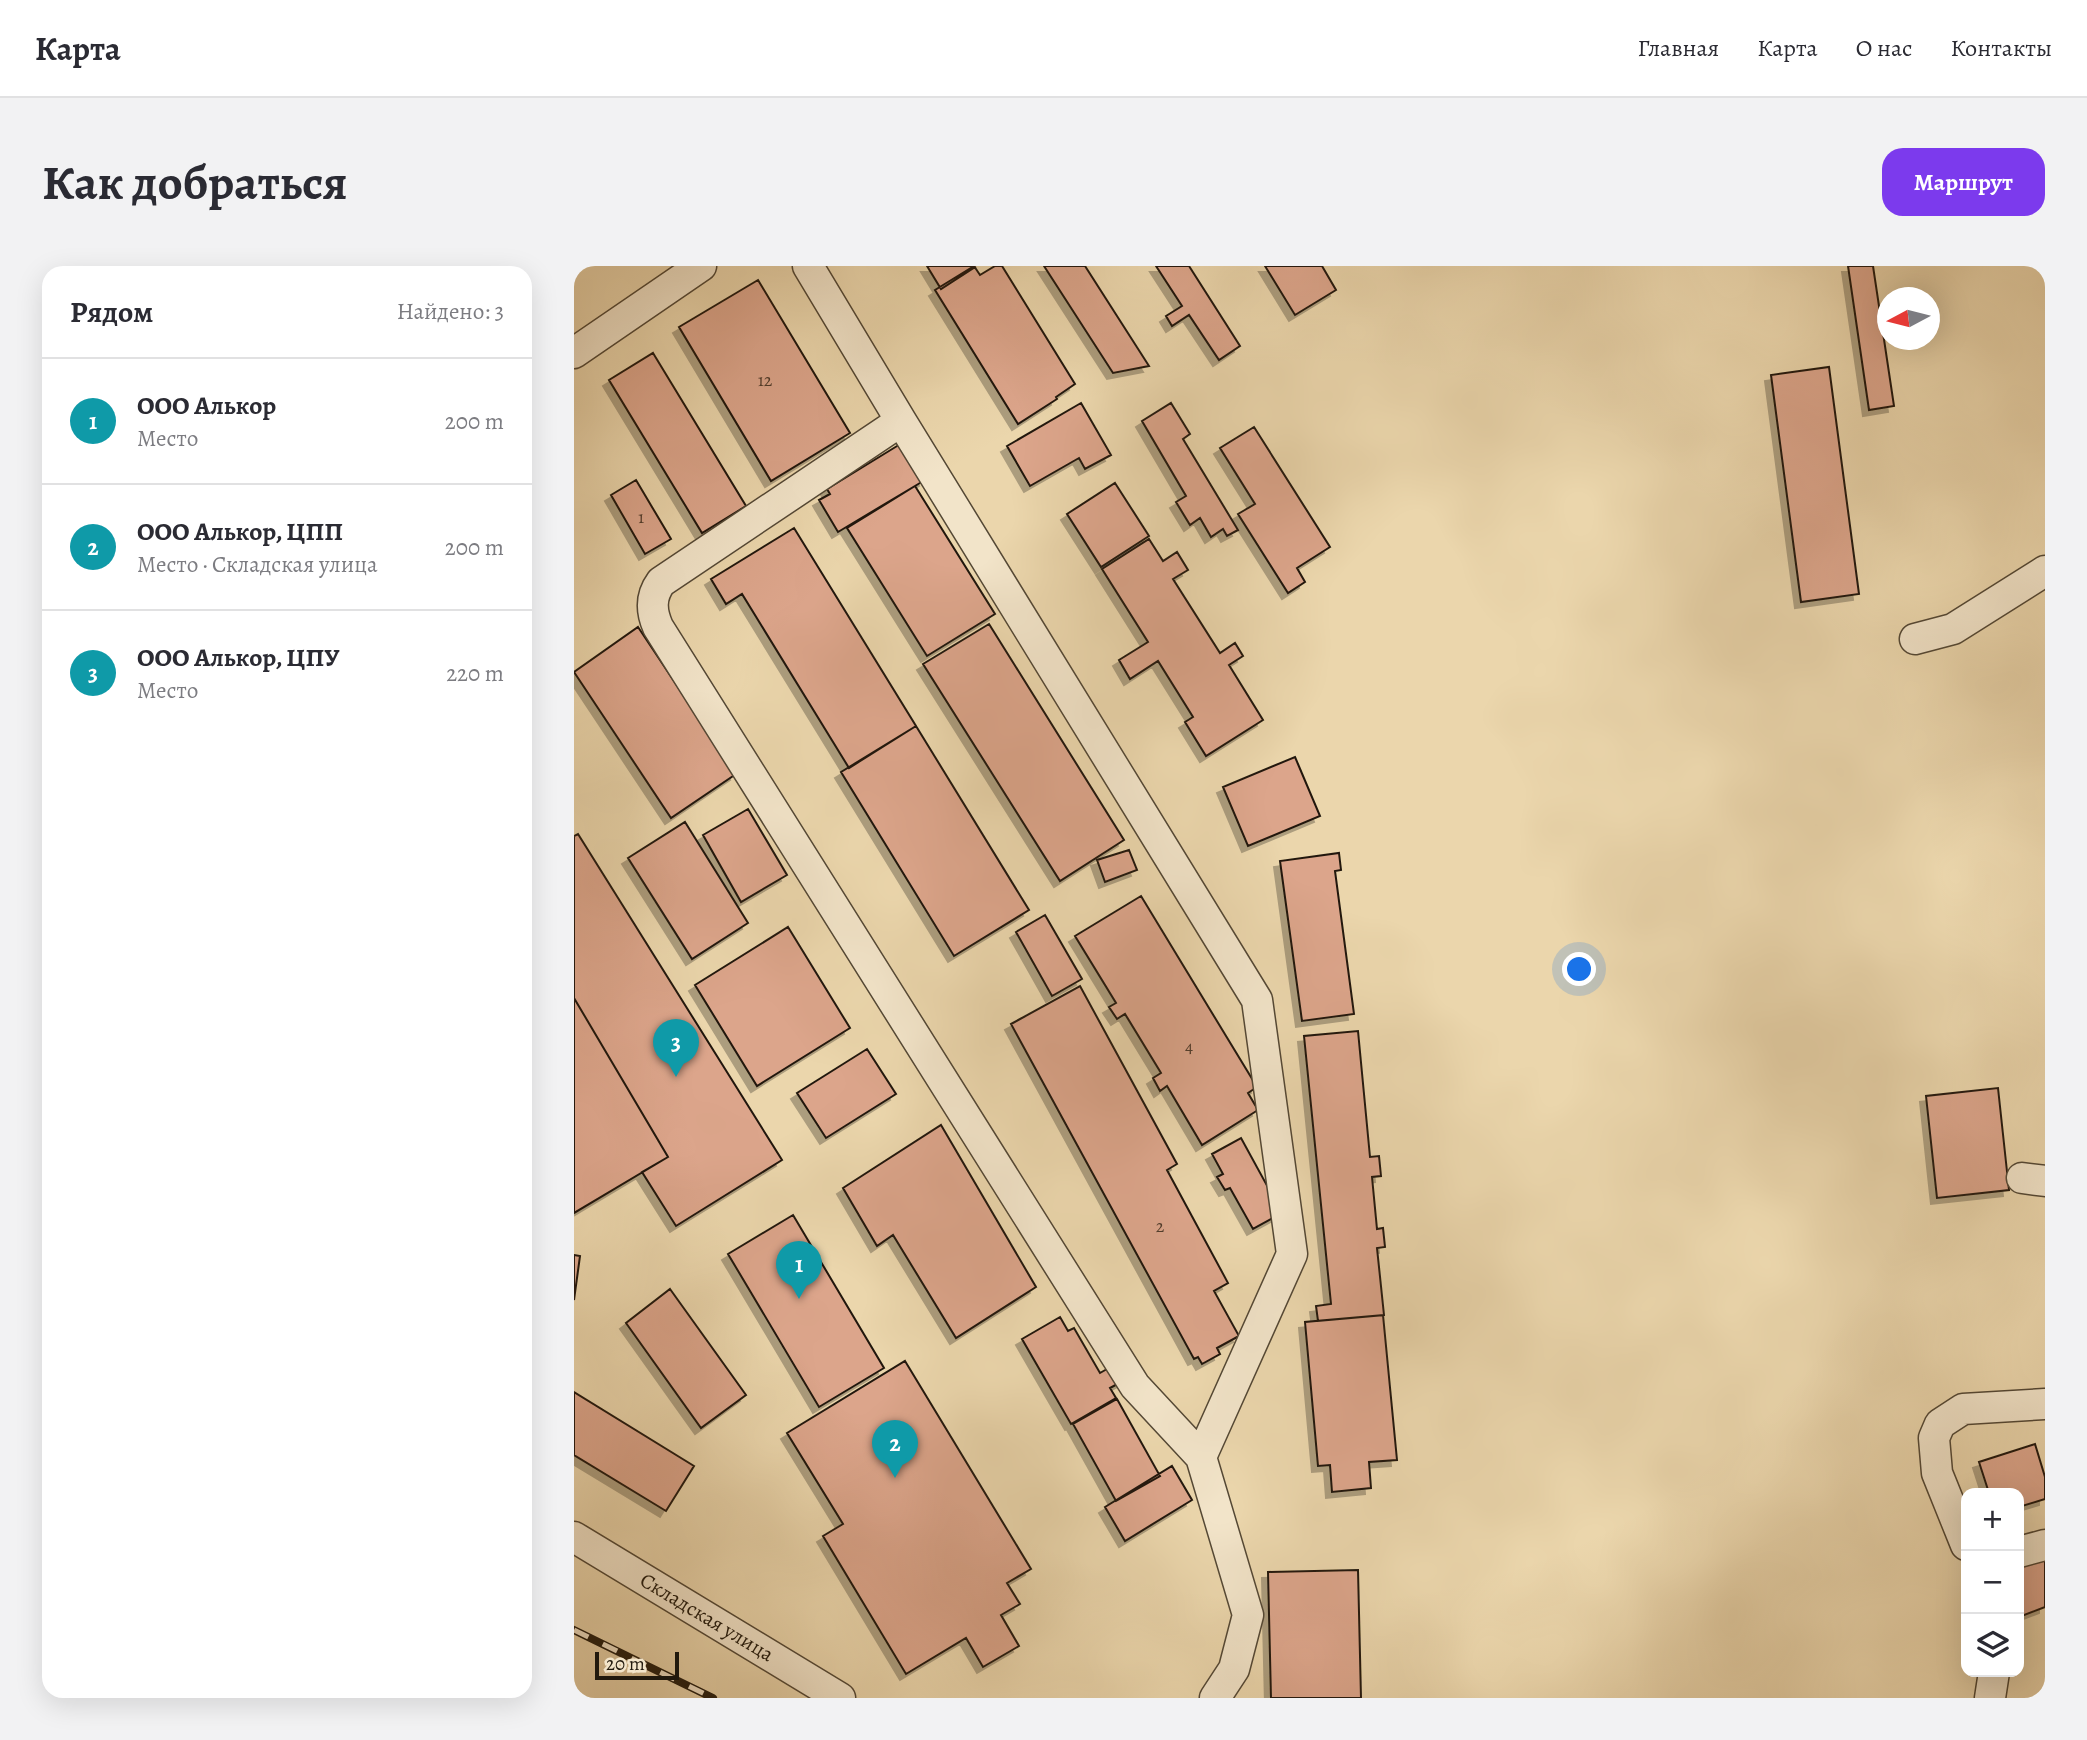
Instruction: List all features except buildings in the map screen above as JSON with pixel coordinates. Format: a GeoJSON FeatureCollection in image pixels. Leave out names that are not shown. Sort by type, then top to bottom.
{"type":"FeatureCollection","features":[{"type":"Feature","properties":{"kind":"street"},"geometry":{"type":"LineString","coordinates":[[574,353],[701,266]]}},
{"type":"Feature","properties":{"kind":"street"},"geometry":{"type":"LineString","coordinates":[[808,266],[1257,1000],[1292,1254],[1201,1457]]}},
{"type":"Feature","properties":{"kind":"street"},"geometry":{"type":"LineString","coordinates":[[901,421],[662,582],[654,591],[653,615],[658,627],[1135,1386],[1201,1457],[1248,1615],[1234,1669],[1216,1698]]}},
{"type":"Feature","properties":{"kind":"street"},"geometry":{"type":"LineString","coordinates":[[1915,639],[1953,629],[2045,571]]}},
{"type":"Feature","properties":{"kind":"street"},"geometry":{"type":"LineString","coordinates":[[1961,1533],[1937,1473],[1934,1438],[1940,1424],[1963,1409],[2045,1404]]}},
{"type":"Feature","properties":{"kind":"street","name":"Складская улица"},"geometry":{"type":"LineString","coordinates":[[574,1537],[840,1698]]}},
{"type":"Feature","properties":{"kind":"street"},"geometry":{"type":"LineString","coordinates":[[2023,1551],[2045,1545]]}},
{"type":"Feature","properties":{"kind":"street"},"geometry":{"type":"LineString","coordinates":[[1990,1698],[1993,1677]]}},
{"type":"Feature","properties":{"kind":"railway"},"geometry":{"type":"LineString","coordinates":[[574,1630],[713,1698]]}},
{"type":"Feature","properties":{"kind":"place","name":"ООО Алькор, ЦПУ"},"geometry":{"type":"Point","coordinates":[676,1077]}},
{"type":"Feature","properties":{"kind":"place","name":"ООО Алькор"},"geometry":{"type":"Point","coordinates":[799,1299]}},
{"type":"Feature","properties":{"kind":"place","name":"ООО Алькор, ЦПП"},"geometry":{"type":"Point","coordinates":[895,1478]}}]}
